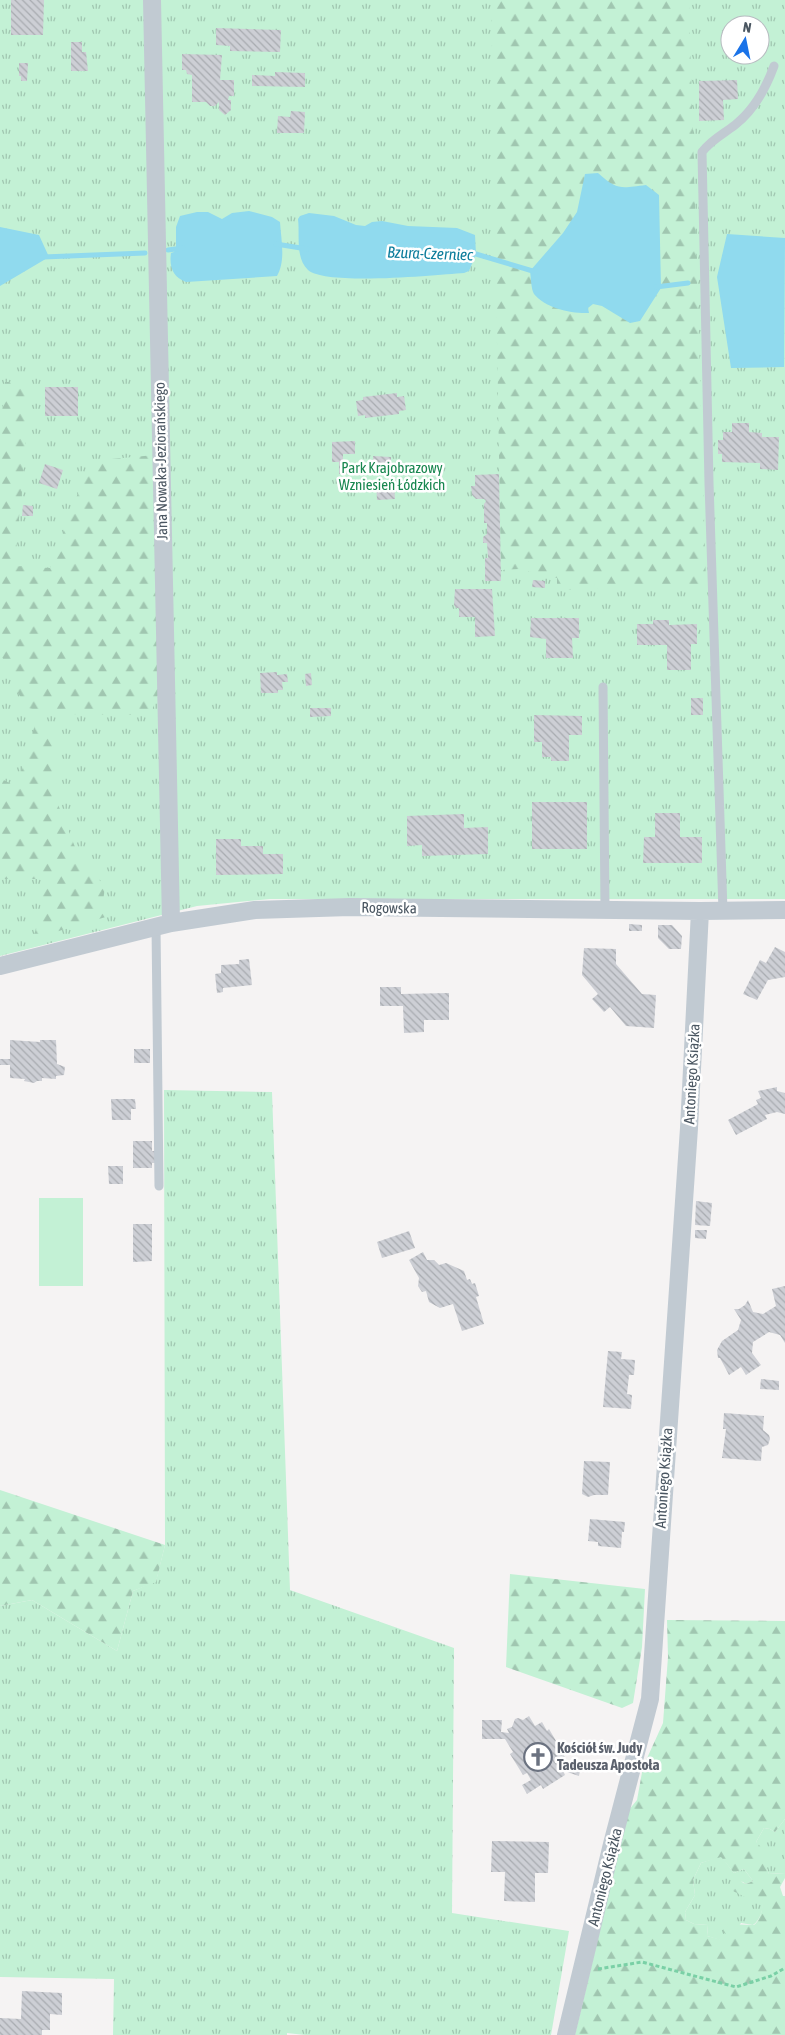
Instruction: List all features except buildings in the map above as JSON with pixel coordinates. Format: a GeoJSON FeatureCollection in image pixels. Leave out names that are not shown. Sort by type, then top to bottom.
{"type":"FeatureCollection","features":[{"type":"Feature","properties":{"kind":"street","name":"Jana Nowaka-Jeziorańskiego"},"geometry":{"type":"LineString","coordinates":[[152,0],[164,925]]}},
{"type":"Feature","properties":{"kind":"street","name":"Rogowska"},"geometry":{"type":"LineString","coordinates":[[0,966],[164,925],[255,910],[342,907],[700,912],[785,910]]}},
{"type":"Feature","properties":{"kind":"street","name":"Antoniego Książka"},"geometry":{"type":"LineString","coordinates":[[566,2035],[650,1699],[689,1128],[700,912]]}},
{"type":"Feature","properties":{"kind":"lane"},"geometry":{"type":"LineString","coordinates":[[723,911],[709,483],[702,152],[710,141],[736,125],[755,104],[767,84],[774,66]]}},
{"type":"Feature","properties":{"kind":"lane"},"geometry":{"type":"LineString","coordinates":[[603,687],[605,910]]}},
{"type":"Feature","properties":{"kind":"lane"},"geometry":{"type":"LineString","coordinates":[[159,1186],[164,925]]}},
{"type":"Feature","properties":{"kind":"path"},"geometry":{"type":"LineString","coordinates":[[582,1971],[642,1962],[736,1987],[771,1976],[785,1968]]}},
{"type":"Feature","properties":{"kind":"green space","name":"Park Krajobrazowy Wzniesień Łódzkich"},"geometry":{"type":"Polygon","coordinates":[[[0,0],[785,0],[785,899],[270,899],[197,906],[0,956],[0,0]]]}},
{"type":"Feature","properties":{"kind":"green space"},"geometry":{"type":"Polygon","coordinates":[[[491,0],[689,0],[706,585],[557,590],[557,578],[519,569],[501,570],[491,0]]]}},
{"type":"Feature","properties":{"kind":"green space"},"geometry":{"type":"Polygon","coordinates":[[[5,382],[18,382],[30,388],[15,566],[50,568],[90,461],[155,455],[159,693],[151,712],[145,715],[55,714],[28,708],[14,687],[12,673],[2,657],[0,659],[0,432],[5,382]]]}},
{"type":"Feature","properties":{"kind":"green space"},"geometry":{"type":"Polygon","coordinates":[[[36,721],[56,731],[57,802],[77,852],[87,867],[105,886],[103,902],[109,916],[32,939],[38,925],[44,879],[0,879],[0,791],[2,779],[11,784],[20,777],[36,721]]]}},
{"type":"Feature","properties":{"kind":"green space"},"geometry":{"type":"Polygon","coordinates":[[[164,1090],[272,1092],[290,1590],[454,1648],[452,1913],[569,1931],[551,2035],[305,2035],[287,2033],[287,2035],[113,2035],[114,1979],[0,1977],[0,1606],[32,1600],[117,1651],[133,1591],[156,1581],[165,1545],[164,1090]]]}},
{"type":"Feature","properties":{"kind":"green space"},"geometry":{"type":"Polygon","coordinates":[[[39,1198],[83,1198],[83,1286],[39,1286],[39,1198]]]}},
{"type":"Feature","properties":{"kind":"green space"},"geometry":{"type":"Polygon","coordinates":[[[0,1490],[165,1545],[156,1582],[133,1591],[117,1651],[32,1600],[0,1606],[0,1490]]]}},
{"type":"Feature","properties":{"kind":"green space"},"geometry":{"type":"Polygon","coordinates":[[[510,1574],[645,1589],[642,1647],[633,1703],[622,1708],[506,1667],[510,1574]]]}},
{"type":"Feature","properties":{"kind":"green space"},"geometry":{"type":"Polygon","coordinates":[[[667,1620],[785,1621],[785,1819],[775,1832],[764,1828],[756,1842],[760,1846],[769,1874],[785,1873],[785,1878],[780,1887],[783,1896],[785,1896],[785,2035],[575,2035],[628,1811],[637,1800],[643,1767],[663,1723],[668,1657],[667,1620]],[[721,1857],[701,1863],[693,1880],[695,1895],[685,1912],[686,1920],[694,1924],[708,1925],[707,1936],[727,1941],[729,1937],[723,1932],[723,1924],[754,1925],[759,1918],[762,1902],[755,1896],[745,1897],[729,1889],[734,1880],[746,1884],[753,1881],[744,1869],[734,1873],[721,1857]]]}},
{"type":"Feature","properties":{"kind":"green space"},"geometry":{"type":"Polygon","coordinates":[[[785,1819],[785,1873],[769,1874],[756,1842],[764,1828],[775,1832],[785,1819]]]}},
{"type":"Feature","properties":{"kind":"green space"},"geometry":{"type":"Polygon","coordinates":[[[721,1856],[734,1873],[744,1869],[753,1881],[746,1884],[741,1881],[763,1902],[761,1915],[758,1920],[753,1925],[741,1923],[727,1942],[707,1936],[708,1925],[694,1924],[686,1920],[685,1912],[695,1895],[693,1880],[701,1863],[721,1856]]]}},
{"type":"Feature","properties":{"kind":"water"},"geometry":{"type":"Polygon","coordinates":[[[598,173],[610,183],[620,187],[646,185],[659,195],[661,288],[640,321],[630,323],[602,306],[593,304],[588,308],[589,313],[559,309],[545,303],[533,292],[530,271],[563,233],[577,212],[585,174],[598,173]]]}},
{"type":"Feature","properties":{"kind":"water"},"geometry":{"type":"Polygon","coordinates":[[[249,211],[272,217],[280,222],[282,257],[277,276],[186,282],[175,274],[171,267],[171,253],[176,248],[176,227],[180,216],[197,212],[208,212],[222,219],[232,213],[249,211]]]}},
{"type":"Feature","properties":{"kind":"water"},"geometry":{"type":"Polygon","coordinates":[[[309,213],[334,216],[356,225],[365,226],[372,222],[382,221],[408,226],[457,228],[475,235],[476,254],[469,271],[464,273],[358,279],[319,275],[308,270],[301,259],[300,253],[298,219],[300,216],[309,213]]]}},
{"type":"Feature","properties":{"kind":"water"},"geometry":{"type":"Polygon","coordinates":[[[0,227],[39,235],[49,257],[0,286],[0,227]]]}},
{"type":"Feature","properties":{"kind":"water"},"geometry":{"type":"Polygon","coordinates":[[[727,234],[785,238],[784,367],[731,368],[717,277],[727,234]]]}},
{"type":"Feature","properties":{"kind":"waterway","name":"Bzura-Czerniec"},"geometry":{"type":"LineString","coordinates":[[276,244],[307,249]]}},
{"type":"Feature","properties":{"kind":"waterway","name":"Bzura-Czerniec"},"geometry":{"type":"LineString","coordinates":[[168,250],[183,248]]}},
{"type":"Feature","properties":{"kind":"waterway","name":"Bzura-Czerniec"},"geometry":{"type":"LineString","coordinates":[[43,257],[145,253]]}},
{"type":"Feature","properties":{"kind":"waterway","name":"Bzura-Czerniec"},"geometry":{"type":"LineString","coordinates":[[470,253],[536,272]]}},
{"type":"Feature","properties":{"kind":"waterway","name":"Bzura-Czerniec"},"geometry":{"type":"LineString","coordinates":[[656,287],[688,283]]}},
{"type":"Feature","properties":{"kind":"place","name":"Kościół św. Judy Tadeusza Apostoła"},"geometry":{"type":"Point","coordinates":[538,1757]}}]}
